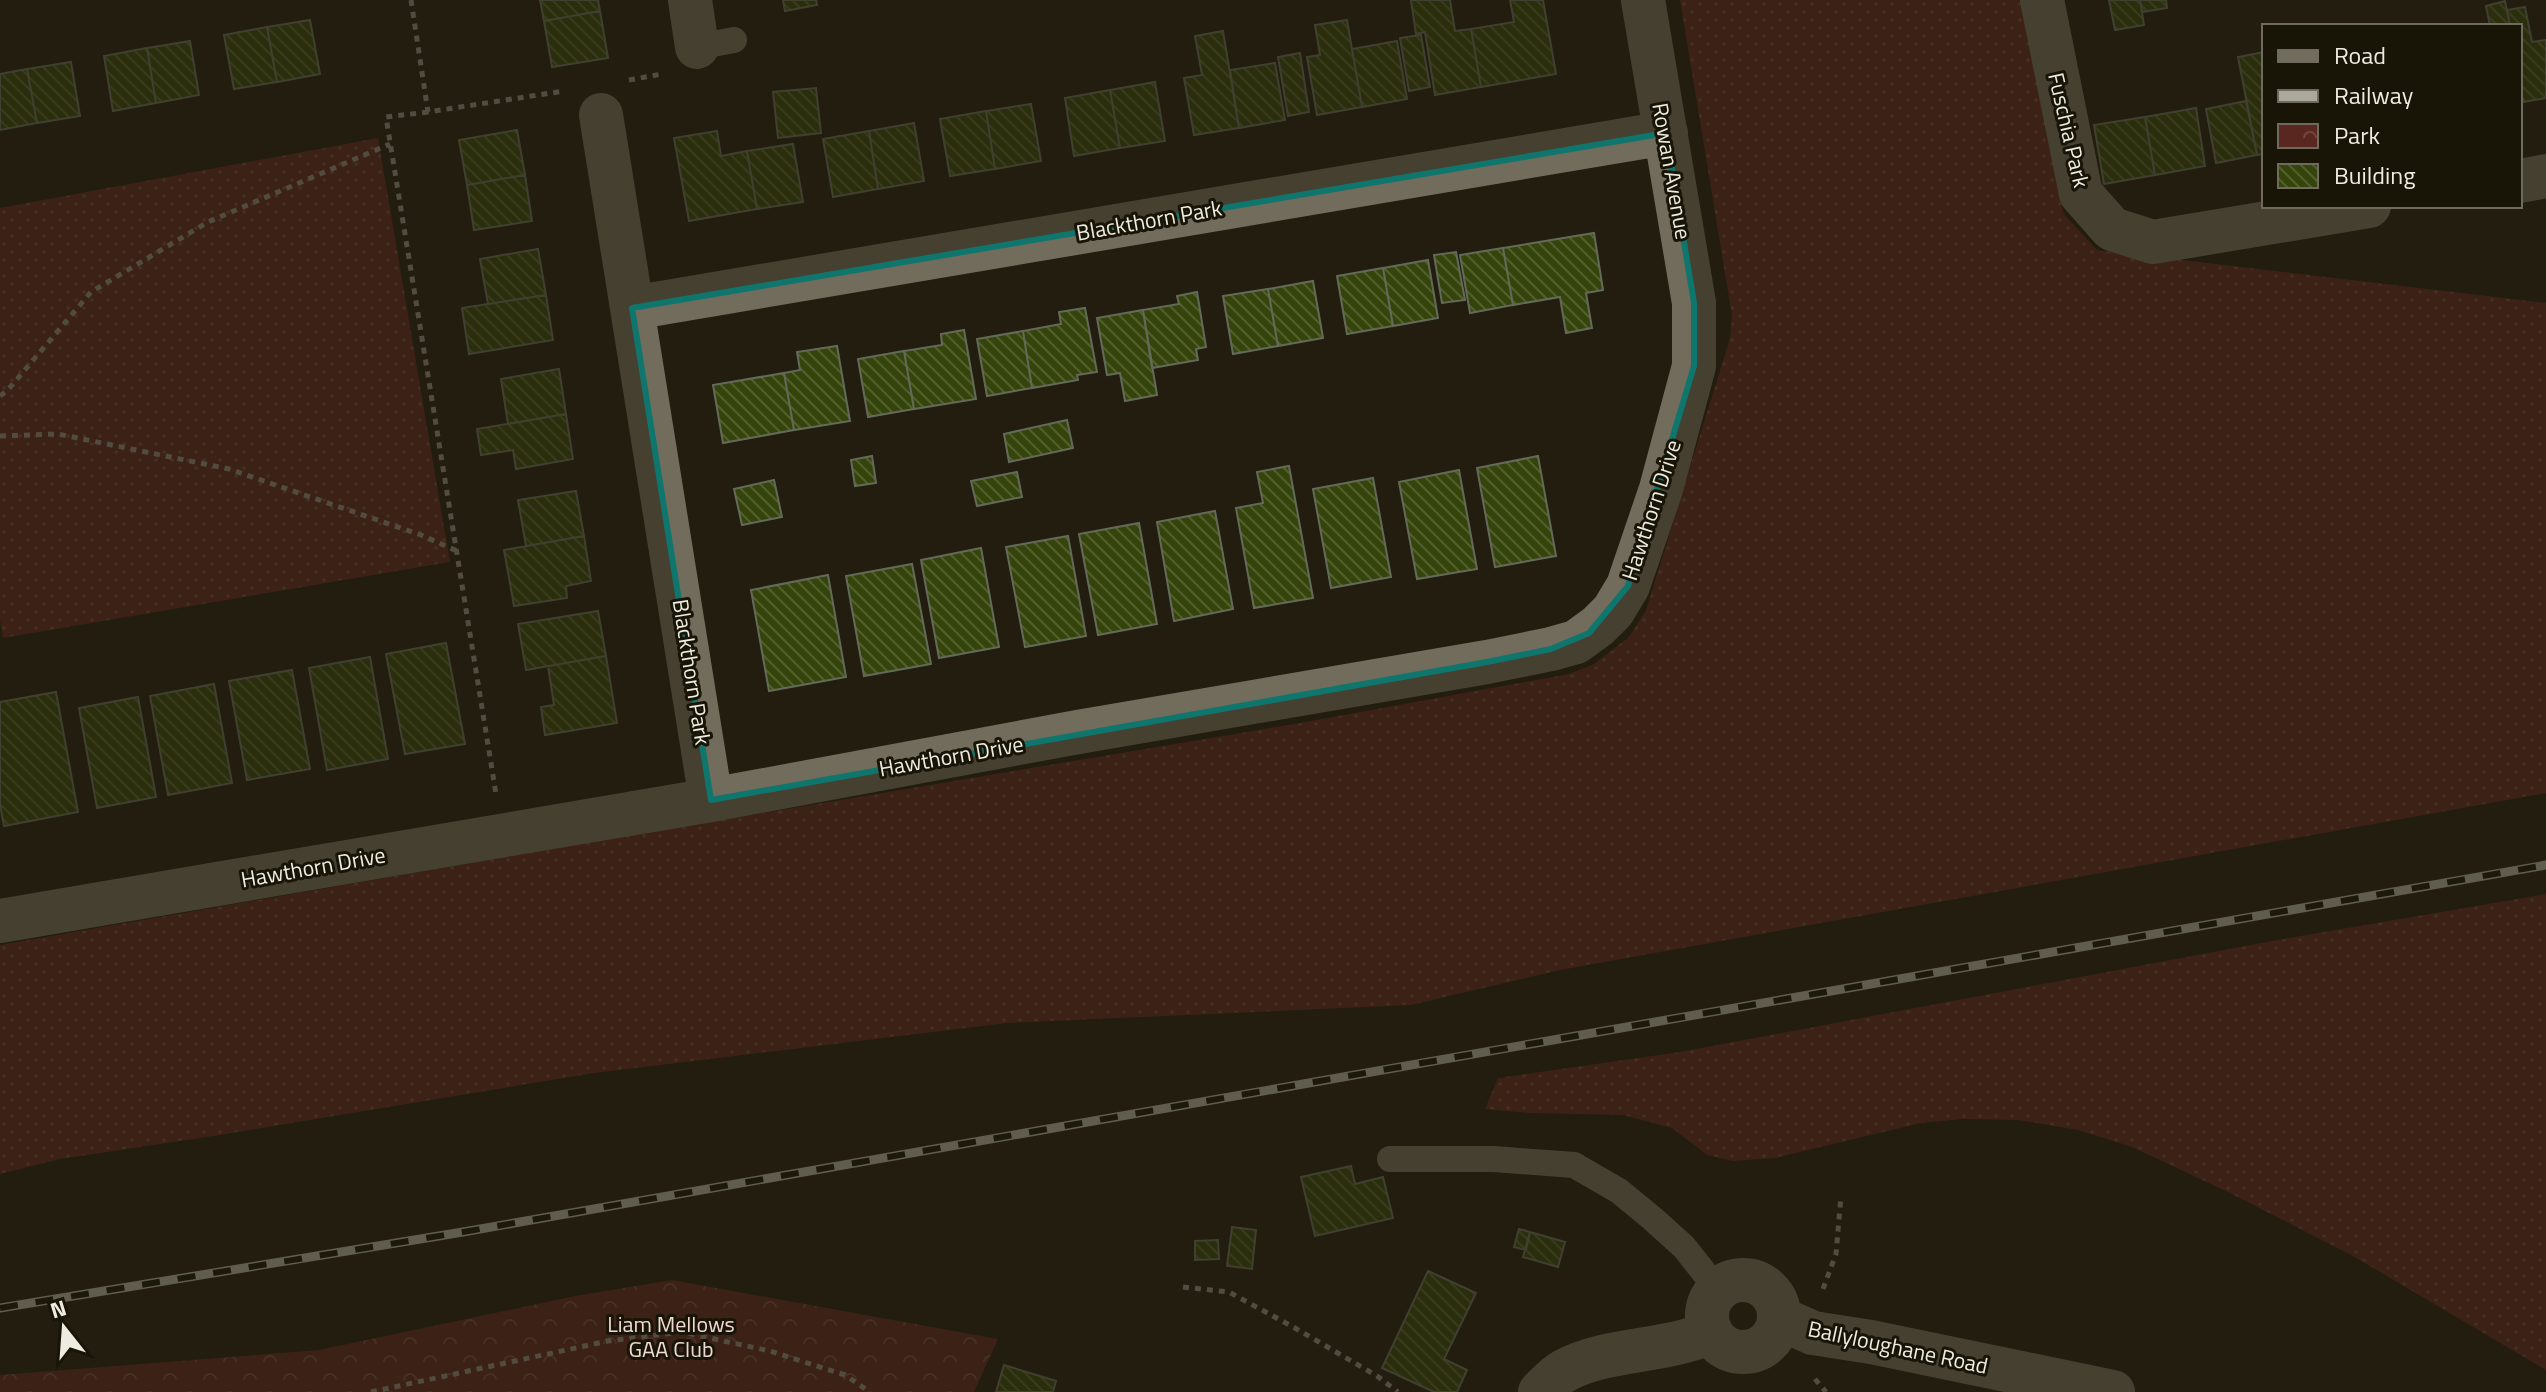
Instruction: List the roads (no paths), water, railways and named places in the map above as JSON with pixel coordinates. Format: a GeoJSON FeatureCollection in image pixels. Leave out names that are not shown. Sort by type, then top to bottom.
{"type":"FeatureCollection","features":[{"type":"Feature","properties":{"kind":"street"},"geometry":{"type":"LineString","coordinates":[[690,0],[716,43]]}},
{"type":"Feature","properties":{"kind":"street","name":"Rowan Avenue"},"geometry":{"type":"LineString","coordinates":[[1643,0],[1694,303],[1694,343]]}},
{"type":"Feature","properties":{"kind":"street","name":"Fuschia Park"},"geometry":{"type":"LineString","coordinates":[[2042,0],[2081,194],[2112,229],[2153,242],[2357,208]]}},
{"type":"Feature","properties":{"kind":"street","name":"Blackthorn Park"},"geometry":{"type":"LineString","coordinates":[[595,96],[711,800]]}},
{"type":"Feature","properties":{"kind":"street","name":"Blackthorn Park"},"geometry":{"type":"LineString","coordinates":[[632,308],[1666,133]]}},
{"type":"Feature","properties":{"kind":"street"},"geometry":{"type":"LineString","coordinates":[[2522,181],[2546,176]]}},
{"type":"Feature","properties":{"kind":"street","name":"Hawthorn Drive"},"geometry":{"type":"LineString","coordinates":[[0,921],[711,800],[1078,732],[1487,662],[1576,642],[1607,618],[1628,586],[1661,489],[1694,366],[1694,343]]}},
{"type":"Feature","properties":{"kind":"street","name":"Ballyloughane Road"},"geometry":{"type":"LineString","coordinates":[[1718,1290],[1728,1283],[1753,1281],[1764,1286],[1796,1325]]}},
{"type":"Feature","properties":{"kind":"street"},"geometry":{"type":"LineString","coordinates":[[1540,1392],[1562,1372],[1615,1353],[1693,1340],[1711,1332],[1707,1321],[1708,1310],[1718,1290]]}},
{"type":"Feature","properties":{"kind":"street","name":"Ballyloughane Road"},"geometry":{"type":"LineString","coordinates":[[1711,1332],[1717,1342],[1727,1349],[1751,1352],[1762,1347],[1777,1329],[1796,1325],[2113,1392]]}},
{"type":"Feature","properties":{"kind":"lane"},"geometry":{"type":"LineString","coordinates":[[1390,1159],[1493,1159],[1574,1165],[1619,1191],[1653,1219],[1684,1247],[1718,1290]]}},
{"type":"Feature","properties":{"kind":"railway"},"geometry":{"type":"LineString","coordinates":[[0,1308],[463,1232],[2546,865]]}},
{"type":"Feature","properties":{"kind":"park label","name":"Liam Mellows GAA Club"},"geometry":{"type":"Point","coordinates":[671,1336]}}]}
